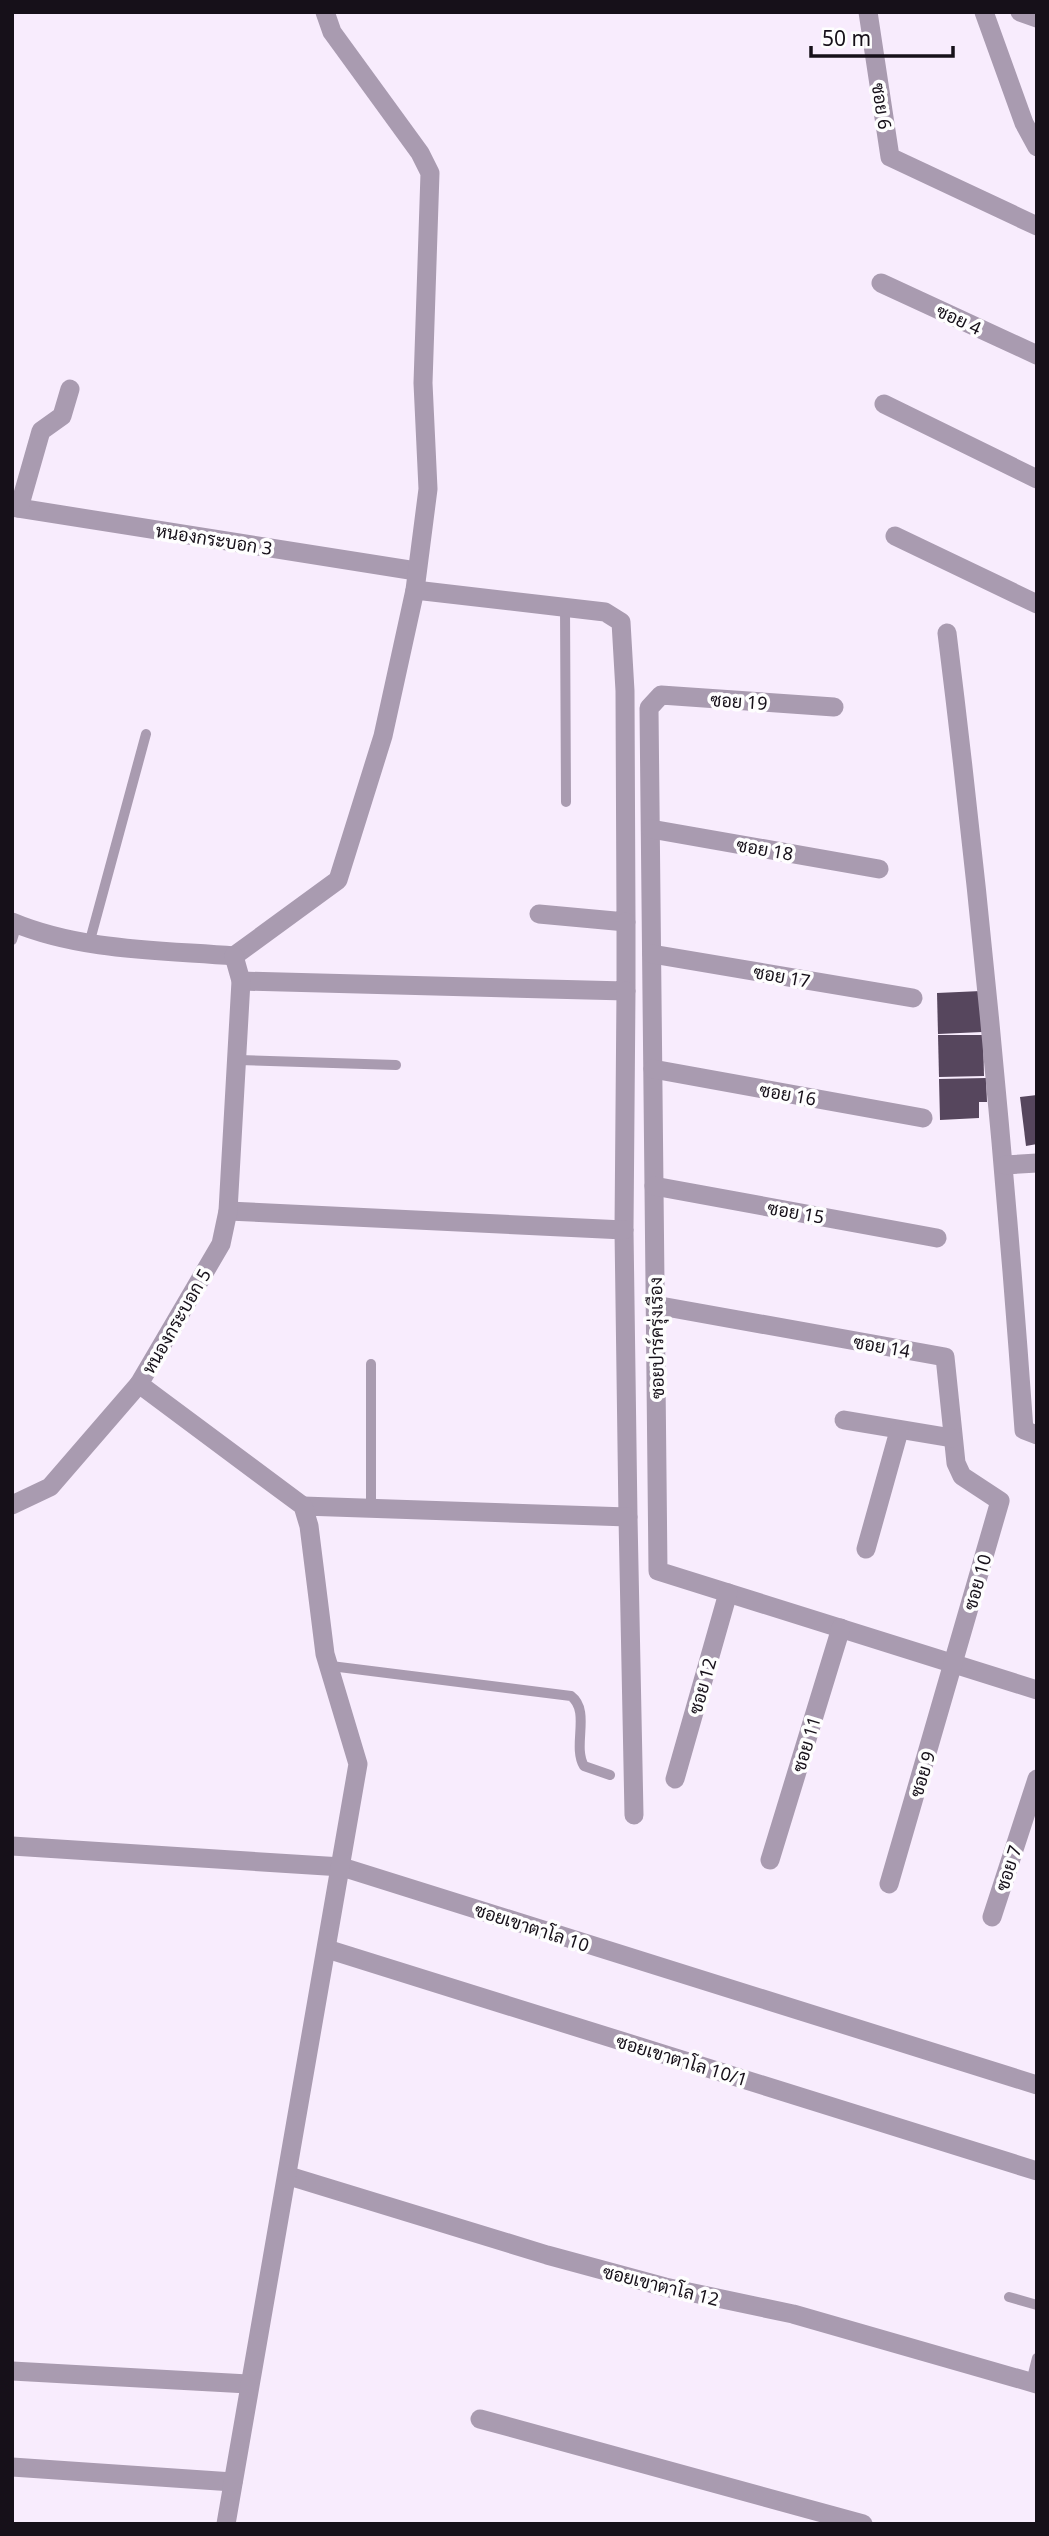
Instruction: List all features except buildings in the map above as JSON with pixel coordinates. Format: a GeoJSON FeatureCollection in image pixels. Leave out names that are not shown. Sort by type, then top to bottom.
{"type":"FeatureCollection","features":[{"type":"Feature","properties":{"kind":"street"},"geometry":{"type":"LineString","coordinates":[[14,929],[89,944],[234,956],[338,880],[383,736],[416,580],[428,489],[423,383],[430,173],[420,153],[332,32],[325,12]]}},
{"type":"Feature","properties":{"kind":"street","name":"ซอย 6"},"geometry":{"type":"LineString","coordinates":[[868,12],[890,157],[1037,226]]}},
{"type":"Feature","properties":{"kind":"street"},"geometry":{"type":"LineString","coordinates":[[984,12],[1024,123],[1037,147]]}},
{"type":"Feature","properties":{"kind":"street"},"geometry":{"type":"LineString","coordinates":[[1020,12],[1037,18]]}},
{"type":"Feature","properties":{"kind":"street","name":"ซอย 4"},"geometry":{"type":"LineString","coordinates":[[881,283],[1037,355]]}},
{"type":"Feature","properties":{"kind":"street"},"geometry":{"type":"LineString","coordinates":[[16,507],[41,431],[62,416],[71,389]]}},
{"type":"Feature","properties":{"kind":"street"},"geometry":{"type":"LineString","coordinates":[[884,404],[1037,479]]}},
{"type":"Feature","properties":{"kind":"street","name":"หนองกระบอก 3"},"geometry":{"type":"LineString","coordinates":[[16,507],[605,612],[621,622],[625,691],[626,922]]}},
{"type":"Feature","properties":{"kind":"street"},"geometry":{"type":"LineString","coordinates":[[895,536],[1037,604]]}},
{"type":"Feature","properties":{"kind":"street"},"geometry":{"type":"LineString","coordinates":[[947,633],[980,901],[1005,1166],[1024,1430],[1037,1435]]}},
{"type":"Feature","properties":{"kind":"street","name":"ซอย 19"},"geometry":{"type":"LineString","coordinates":[[649,708],[661,695],[834,707]]}},
{"type":"Feature","properties":{"kind":"street","name":"ซอยปาร์ครุ่งเรือง"},"geometry":{"type":"LineString","coordinates":[[649,708],[658,1571],[1037,1689]]}},
{"type":"Feature","properties":{"kind":"street","name":"ซอย 18"},"geometry":{"type":"LineString","coordinates":[[651,830],[879,869]]}},
{"type":"Feature","properties":{"kind":"street"},"geometry":{"type":"LineString","coordinates":[[539,914],[626,922],[624,1230],[634,1815]]}},
{"type":"Feature","properties":{"kind":"street","name":"ซอย 17"},"geometry":{"type":"LineString","coordinates":[[652,954],[913,998]]}},
{"type":"Feature","properties":{"kind":"street","name":"หนองกระบอก 5"},"geometry":{"type":"LineString","coordinates":[[234,956],[241,981],[239,1060],[229,1212],[221,1244],[139,1384],[303,1506]]}},
{"type":"Feature","properties":{"kind":"street"},"geometry":{"type":"LineString","coordinates":[[241,981],[626,991]]}},
{"type":"Feature","properties":{"kind":"street","name":"ซอย 16"},"geometry":{"type":"LineString","coordinates":[[653,1069],[923,1118]]}},
{"type":"Feature","properties":{"kind":"street"},"geometry":{"type":"LineString","coordinates":[[1005,1166],[1037,1163]]}},
{"type":"Feature","properties":{"kind":"street","name":"ซอย 15"},"geometry":{"type":"LineString","coordinates":[[654,1186],[937,1238]]}},
{"type":"Feature","properties":{"kind":"street"},"geometry":{"type":"LineString","coordinates":[[229,1212],[624,1230]]}},
{"type":"Feature","properties":{"kind":"street","name":"ซอย 14"},"geometry":{"type":"LineString","coordinates":[[655,1305],[945,1357],[956,1463],[962,1476],[1000,1501]]}},
{"type":"Feature","properties":{"kind":"street"},"geometry":{"type":"LineString","coordinates":[[12,1505],[50,1487],[139,1384]]}},
{"type":"Feature","properties":{"kind":"street"},"geometry":{"type":"LineString","coordinates":[[844,1420],[899,1431],[952,1437]]}},
{"type":"Feature","properties":{"kind":"street"},"geometry":{"type":"LineString","coordinates":[[866,1549],[899,1431]]}},
{"type":"Feature","properties":{"kind":"street","name":"ซอย 10"},"geometry":{"type":"LineString","coordinates":[[954,1664],[1000,1501]]}},
{"type":"Feature","properties":{"kind":"street"},"geometry":{"type":"LineString","coordinates":[[226,2524],[248,2384],[289,2176],[358,1764],[331,1666],[325,1654],[309,1526],[303,1506],[628,1517]]}},
{"type":"Feature","properties":{"kind":"street","name":"ซอย 12"},"geometry":{"type":"LineString","coordinates":[[675,1779],[728,1593]]}},
{"type":"Feature","properties":{"kind":"street","name":"ซอย 11"},"geometry":{"type":"LineString","coordinates":[[770,1860],[841,1628]]}},
{"type":"Feature","properties":{"kind":"street","name":"ซอย 9"},"geometry":{"type":"LineString","coordinates":[[888,1884],[954,1664]]}},
{"type":"Feature","properties":{"kind":"street","name":"ซอย 7"},"geometry":{"type":"LineString","coordinates":[[992,1917],[1037,1779]]}},
{"type":"Feature","properties":{"kind":"street","name":"ซอยเขาตาโล 10"},"geometry":{"type":"LineString","coordinates":[[12,1846],[342,1867],[1037,2085]]}},
{"type":"Feature","properties":{"kind":"street","name":"ซอยเขาตาโล 10/1"},"geometry":{"type":"LineString","coordinates":[[327,1949],[1037,2172]]}},
{"type":"Feature","properties":{"kind":"street","name":"ซอยเขาตาโล 12"},"geometry":{"type":"LineString","coordinates":[[289,2176],[573,2262],[726,2302],[793,2314],[1034,2383]]}},
{"type":"Feature","properties":{"kind":"street"},"geometry":{"type":"LineString","coordinates":[[12,2371],[248,2384]]}},
{"type":"Feature","properties":{"kind":"street"},"geometry":{"type":"LineString","coordinates":[[480,2419],[859,2523]]}},
{"type":"Feature","properties":{"kind":"street"},"geometry":{"type":"LineString","coordinates":[[12,2467],[233,2482]]}},
{"type":"Feature","properties":{"kind":"lane"},"geometry":{"type":"LineString","coordinates":[[565,607],[566,802]]}},
{"type":"Feature","properties":{"kind":"lane"},"geometry":{"type":"LineString","coordinates":[[89,944],[146,734]]}},
{"type":"Feature","properties":{"kind":"lane"},"geometry":{"type":"LineString","coordinates":[[239,1060],[396,1065]]}},
{"type":"Feature","properties":{"kind":"lane"},"geometry":{"type":"LineString","coordinates":[[371,1364],[371,1509]]}},
{"type":"Feature","properties":{"kind":"lane"},"geometry":{"type":"LineString","coordinates":[[331,1666],[571,1696],[577,1700],[580,1712],[578,1757],[584,1766],[610,1775]]}},
{"type":"Feature","properties":{"kind":"lane"},"geometry":{"type":"LineString","coordinates":[[1009,2297],[1037,2305]]}},
{"type":"Feature","properties":{"kind":"lane"},"geometry":{"type":"LineString","coordinates":[[1034,2383],[1037,2358]]}}]}
